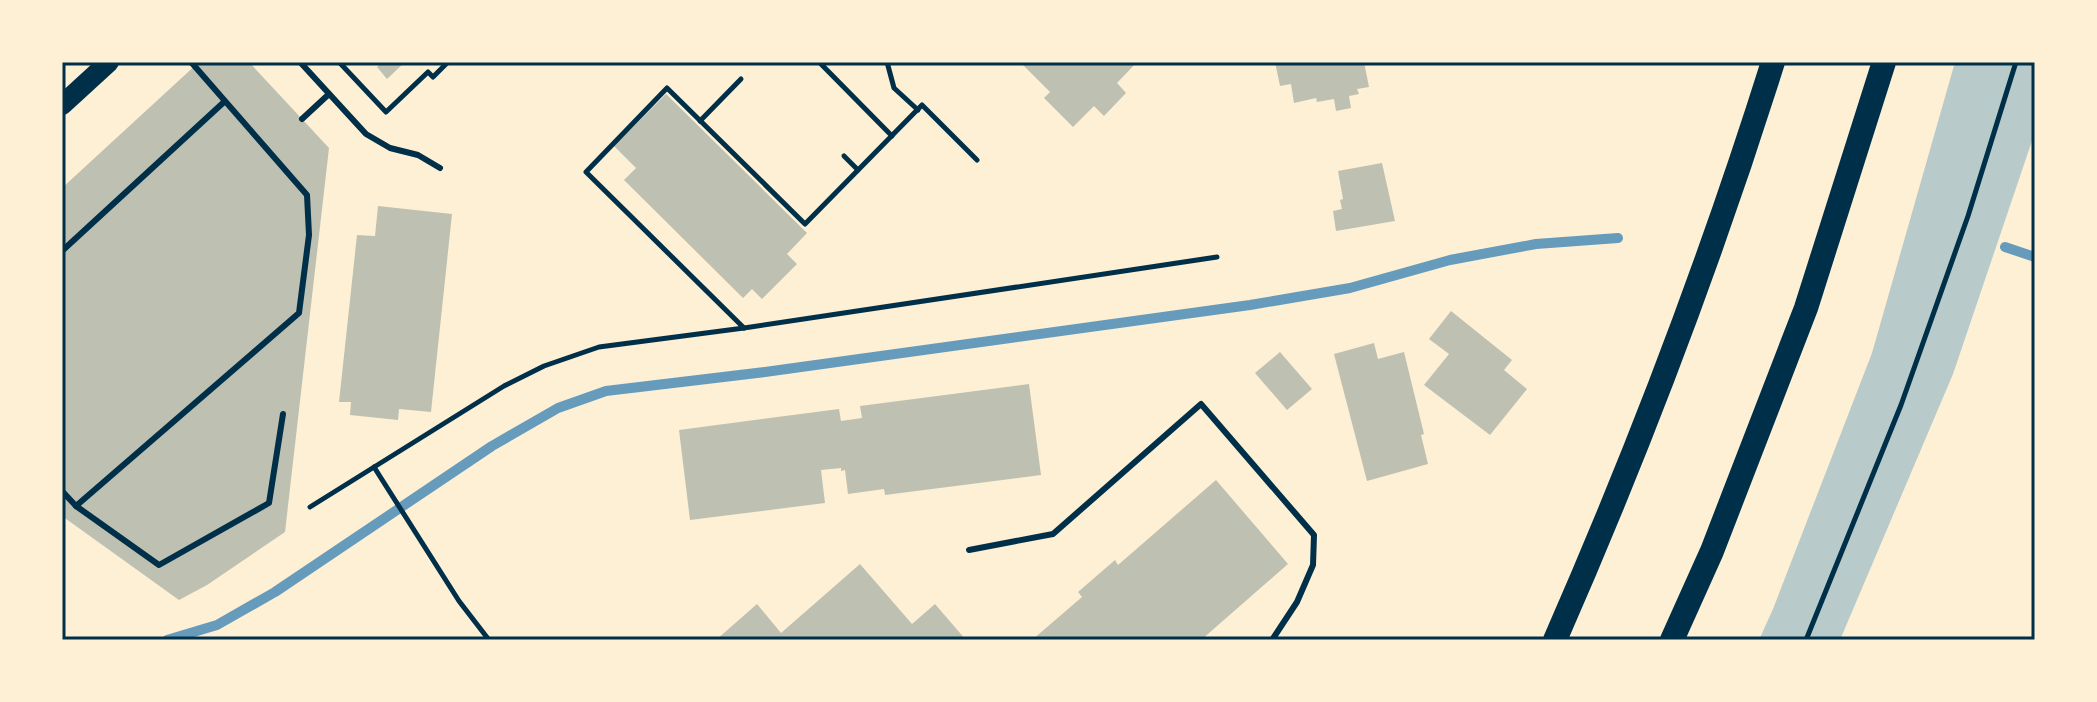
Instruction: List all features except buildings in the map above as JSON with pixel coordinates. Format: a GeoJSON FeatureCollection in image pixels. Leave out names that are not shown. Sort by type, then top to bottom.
{"type":"FeatureCollection","features":[{"type":"Feature","properties":{"kind":"highway"},"geometry":{"type":"LineString","coordinates":[[1555,640],[1673,355],[1734,187],[1773,62]]}},
{"type":"Feature","properties":{"kind":"highway"},"geometry":{"type":"LineString","coordinates":[[1672,640],[1712,551],[1806,308],[1884,62]]}},
{"type":"Feature","properties":{"kind":"main road"},"geometry":{"type":"LineString","coordinates":[[62,105],[109,62]]}},
{"type":"Feature","properties":{"kind":"lane"},"geometry":{"type":"LineString","coordinates":[[76,506],[299,313],[309,235],[307,195],[291,173],[191,62]]}},
{"type":"Feature","properties":{"kind":"lane"},"geometry":{"type":"LineString","coordinates":[[300,62],[366,134],[390,148],[418,155],[440,168]]}},
{"type":"Feature","properties":{"kind":"lane"},"geometry":{"type":"LineString","coordinates":[[302,119],[329,94]]}},
{"type":"Feature","properties":{"kind":"lane"},"geometry":{"type":"LineString","coordinates":[[62,251],[224,102]]}},
{"type":"Feature","properties":{"kind":"lane"},"geometry":{"type":"LineString","coordinates":[[969,550],[1053,534],[1201,404],[1314,535],[1313,565],[1297,602],[1272,640]]}},
{"type":"Feature","properties":{"kind":"lane"},"geometry":{"type":"LineString","coordinates":[[62,491],[76,506],[159,565],[269,503],[283,414]]}},
{"type":"Feature","properties":{"kind":"path"},"geometry":{"type":"LineString","coordinates":[[339,62],[386,112],[428,72],[433,77],[448,62]]}},
{"type":"Feature","properties":{"kind":"path"},"geometry":{"type":"LineString","coordinates":[[819,62],[892,136]]}},
{"type":"Feature","properties":{"kind":"path"},"geometry":{"type":"LineString","coordinates":[[887,62],[894,88],[918,110]]}},
{"type":"Feature","properties":{"kind":"path"},"geometry":{"type":"LineString","coordinates":[[1806,640],[1901,405],[1968,216],[2016,62]]}},
{"type":"Feature","properties":{"kind":"path"},"geometry":{"type":"LineString","coordinates":[[700,121],[741,79]]}},
{"type":"Feature","properties":{"kind":"path"},"geometry":{"type":"LineString","coordinates":[[744,328],[586,172],[667,88],[805,224],[922,105],[977,160]]}},
{"type":"Feature","properties":{"kind":"path"},"geometry":{"type":"LineString","coordinates":[[844,156],[858,170]]}},
{"type":"Feature","properties":{"kind":"path"},"geometry":{"type":"LineString","coordinates":[[310,507],[504,386],[577,352],[1217,257]]}},
{"type":"Feature","properties":{"kind":"path"},"geometry":{"type":"LineString","coordinates":[[374,467],[459,601],[489,640]]}},
{"type":"Feature","properties":{"kind":"shaded area"},"geometry":{"type":"Polygon","coordinates":[[[1955,62],[2035,62],[2034,135],[1953,374],[1840,640],[1759,640],[1872,353],[1955,62]]]}},
{"type":"Feature","properties":{"kind":"waterway"},"geometry":{"type":"LineString","coordinates":[[167,640],[217,625],[275,592],[492,446],[558,408],[606,391],[1250,305],[1350,288],[1450,260],[1536,244],[1618,238]]}},
{"type":"Feature","properties":{"kind":"waterway"},"geometry":{"type":"LineString","coordinates":[[2005,247],[2035,257]]}}]}
